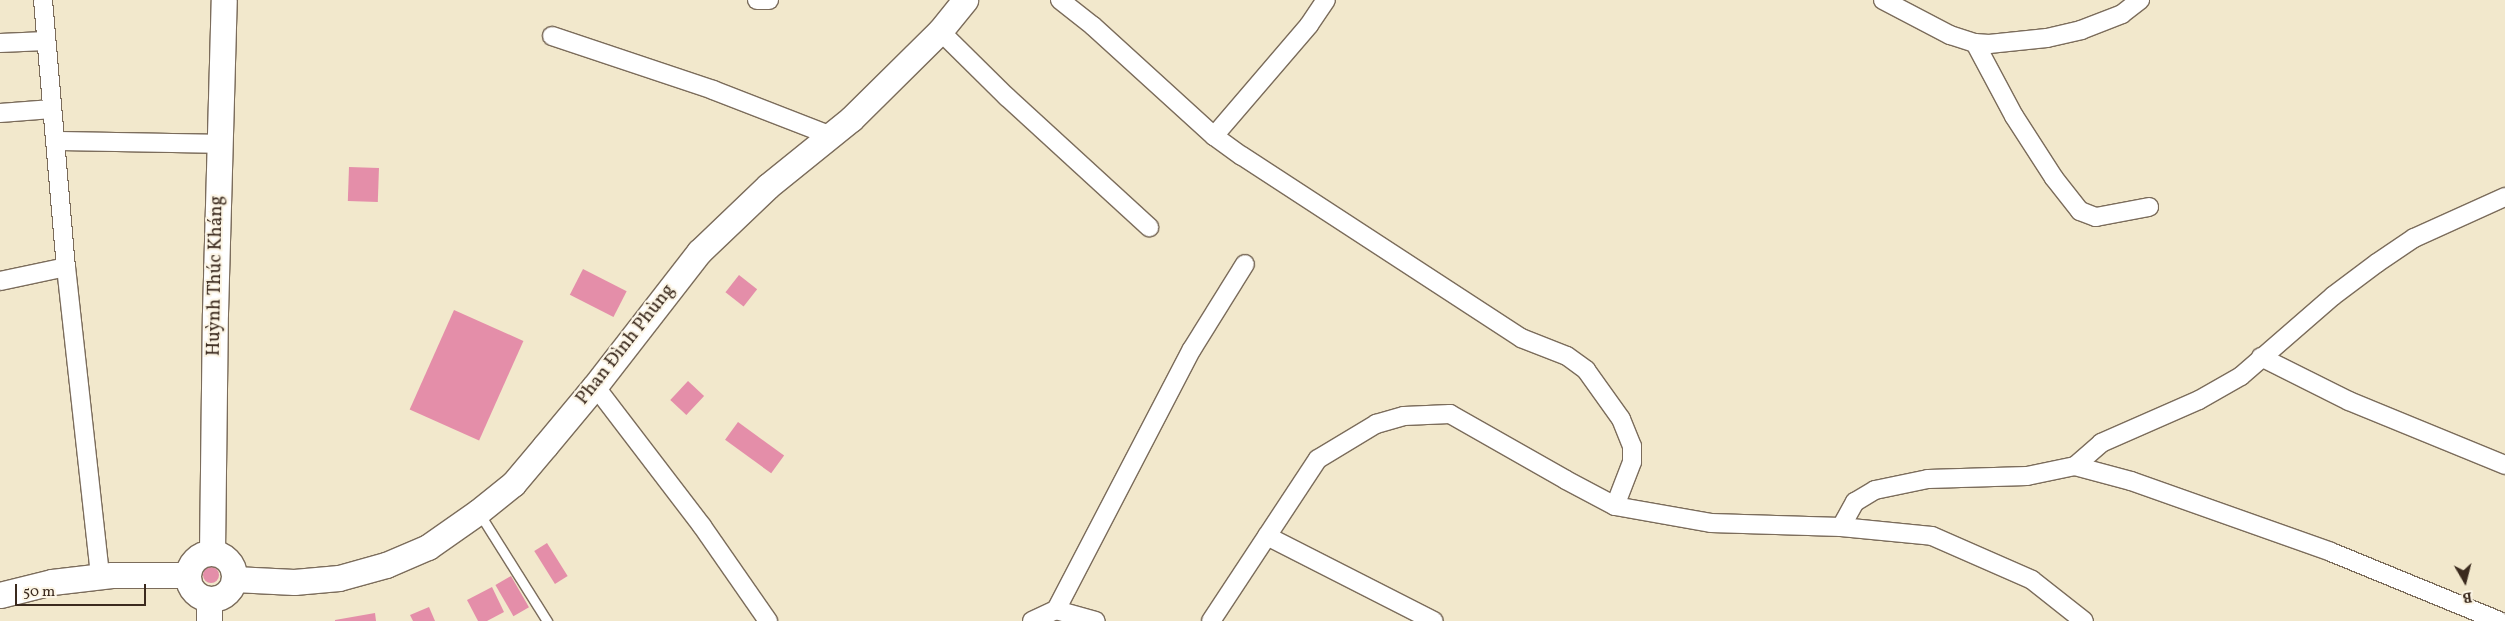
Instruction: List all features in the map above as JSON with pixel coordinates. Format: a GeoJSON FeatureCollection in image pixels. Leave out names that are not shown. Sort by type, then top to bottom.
{"type":"FeatureCollection","features":[{"type":"Feature","properties":{"kind":"street"},"geometry":{"type":"LineString","coordinates":[[43,0],[66,267],[100,576]]}},
{"type":"Feature","properties":{"kind":"street","name":"Huỳnh Thúc Kháng"},"geometry":{"type":"LineString","coordinates":[[212,552],[219,144],[224,0]]}},
{"type":"Feature","properties":{"kind":"street"},"geometry":{"type":"LineString","coordinates":[[757,0],[769,0]]}},
{"type":"Feature","properties":{"kind":"street","name":"Phan Đình Phùng"},"geometry":{"type":"LineString","coordinates":[[234,579],[294,582],[339,578],[386,565],[428,547],[478,512],[513,484],[596,386],[699,252],[768,186],[851,120],[940,31],[965,0]]}},
{"type":"Feature","properties":{"kind":"street"},"geometry":{"type":"LineString","coordinates":[[1060,0],[1093,26],[1214,136],[1319,205],[1374,244],[1521,338],[1567,356],[1586,370],[1621,419],[1632,446],[1632,462],[1615,506]]}},
{"type":"Feature","properties":{"kind":"street"},"geometry":{"type":"LineString","coordinates":[[1214,136],[1309,25],[1326,0]]}},
{"type":"Feature","properties":{"kind":"street"},"geometry":{"type":"LineString","coordinates":[[1883,0],[1950,35],[1975,43],[1989,44],[2046,38],[2081,30],[2122,14],[2140,0]]}},
{"type":"Feature","properties":{"kind":"street"},"geometry":{"type":"LineString","coordinates":[[940,31],[1007,97],[1149,227]]}},
{"type":"Feature","properties":{"kind":"street"},"geometry":{"type":"LineString","coordinates":[[552,36],[712,90],[829,136]]}},
{"type":"Feature","properties":{"kind":"street"},"geometry":{"type":"LineString","coordinates":[[0,43],[46,41]]}},
{"type":"Feature","properties":{"kind":"street"},"geometry":{"type":"LineString","coordinates":[[1975,43],[2014,116],[2054,178],[2080,211],[2096,217],[2149,206]]}},
{"type":"Feature","properties":{"kind":"street"},"geometry":{"type":"LineString","coordinates":[[0,113],[52,109]]}},
{"type":"Feature","properties":{"kind":"street"},"geometry":{"type":"LineString","coordinates":[[54,141],[219,144]]}},
{"type":"Feature","properties":{"kind":"street"},"geometry":{"type":"LineString","coordinates":[[2075,466],[2101,443],[2199,400],[2240,376],[2333,296],[2414,238],[2505,197]]}},
{"type":"Feature","properties":{"kind":"street"},"geometry":{"type":"LineString","coordinates":[[1032,621],[1056,610],[1192,349],[1245,264]]}},
{"type":"Feature","properties":{"kind":"street"},"geometry":{"type":"LineString","coordinates":[[0,281],[66,267]]}},
{"type":"Feature","properties":{"kind":"street"},"geometry":{"type":"LineString","coordinates":[[2261,357],[2349,401],[2505,465]]}},
{"type":"Feature","properties":{"kind":"street"},"geometry":{"type":"LineString","coordinates":[[596,386],[702,526],[768,621]]}},
{"type":"Feature","properties":{"kind":"street"},"geometry":{"type":"LineString","coordinates":[[1211,621],[1318,459],[1376,424],[1404,416],[1450,414],[1615,506],[1711,523],[1842,527],[1932,536],[2032,580],[2084,621]]}},
{"type":"Feature","properties":{"kind":"street"},"geometry":{"type":"LineString","coordinates":[[1842,527],[1855,502],[1875,490],[1928,479],[2027,476],[2075,466],[2131,481],[2331,552],[2499,621]]}},
{"type":"Feature","properties":{"kind":"street"},"geometry":{"type":"LineString","coordinates":[[1268,536],[1434,621]]}},
{"type":"Feature","properties":{"kind":"street"},"geometry":{"type":"LineString","coordinates":[[212,552],[223,555],[229,560],[233,567],[234,579],[230,590],[209,610],[191,587],[188,575],[194,559],[212,552]]}},
{"type":"Feature","properties":{"kind":"street"},"geometry":{"type":"LineString","coordinates":[[0,595],[52,582],[100,576],[188,575]]}},
{"type":"Feature","properties":{"kind":"street"},"geometry":{"type":"LineString","coordinates":[[1056,610],[1096,621]]}},
{"type":"Feature","properties":{"kind":"lane"},"geometry":{"type":"LineString","coordinates":[[478,512],[547,621]]}},
{"type":"Feature","properties":{"kind":"building"},"geometry":{"type":"Polygon","coordinates":[[[349,167],[379,168],[378,202],[348,201],[349,167]]]}},
{"type":"Feature","properties":{"kind":"building"},"geometry":{"type":"Polygon","coordinates":[[[583,269],[627,291],[613,317],[570,295],[583,269]]]}},
{"type":"Feature","properties":{"kind":"building"},"geometry":{"type":"Polygon","coordinates":[[[739,275],[757,289],[744,306],[725,292],[739,275]]]}},
{"type":"Feature","properties":{"kind":"building"},"geometry":{"type":"Polygon","coordinates":[[[454,310],[523,341],[479,440],[410,410],[454,310]]]}},
{"type":"Feature","properties":{"kind":"building"},"geometry":{"type":"Polygon","coordinates":[[[688,381],[704,396],[686,415],[670,400],[688,381]]]}},
{"type":"Feature","properties":{"kind":"building"},"geometry":{"type":"Polygon","coordinates":[[[738,422],[784,456],[771,473],[725,440],[738,422]]]}},
{"type":"Feature","properties":{"kind":"building"},"geometry":{"type":"Polygon","coordinates":[[[547,543],[568,576],[555,584],[534,551],[547,543]]]}},
{"type":"Feature","properties":{"kind":"building"},"geometry":{"type":"Polygon","coordinates":[[[211,567],[219,575],[211,583],[203,575],[211,567]]]}},
{"type":"Feature","properties":{"kind":"building"},"geometry":{"type":"Polygon","coordinates":[[[511,576],[529,607],[513,616],[495,585],[511,576]]]}},
{"type":"Feature","properties":{"kind":"building"},"geometry":{"type":"Polygon","coordinates":[[[492,587],[504,612],[487,621],[478,621],[467,600],[492,587]]]}},
{"type":"Feature","properties":{"kind":"building"},"geometry":{"type":"Polygon","coordinates":[[[429,607],[435,621],[413,621],[410,615],[429,607]]]}},
{"type":"Feature","properties":{"kind":"building"},"geometry":{"type":"Polygon","coordinates":[[[375,613],[376,621],[335,621],[335,620],[375,613]]]}}]}
